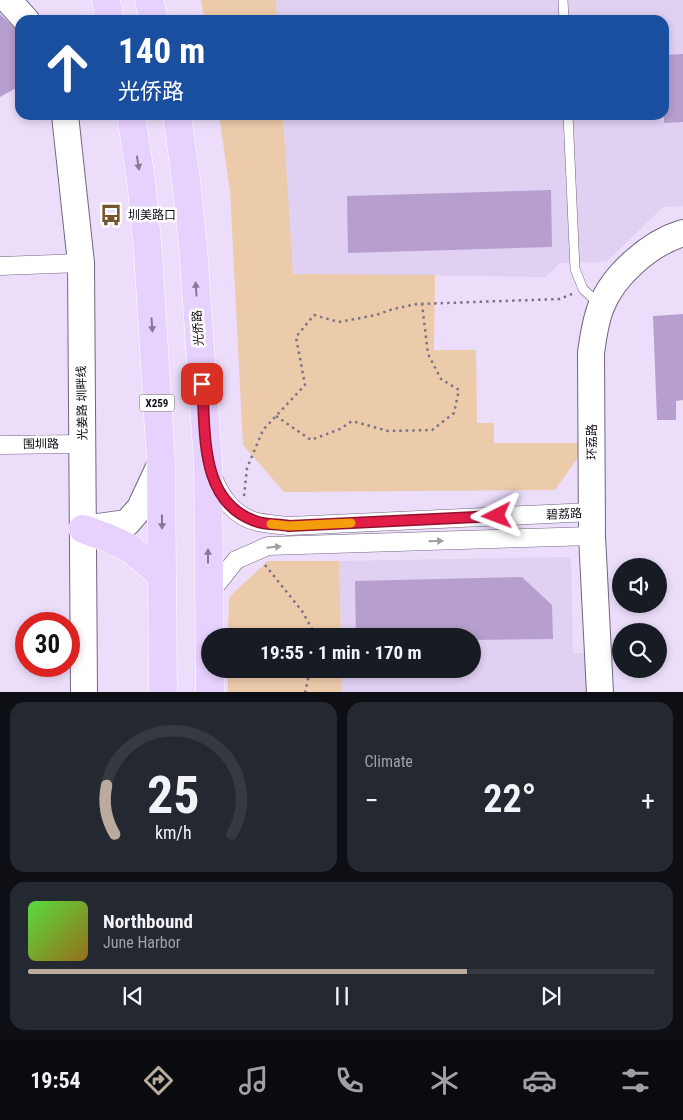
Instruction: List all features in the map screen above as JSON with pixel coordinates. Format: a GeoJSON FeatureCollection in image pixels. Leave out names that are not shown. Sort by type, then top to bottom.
{"type":"FeatureCollection","features":[{"type":"Feature","properties":{"kind":"main road"},"geometry":{"type":"LineString","coordinates":[[106,0],[109,15]]}},
{"type":"Feature","properties":{"kind":"main road"},"geometry":{"type":"LineString","coordinates":[[149,0],[153,15]]}},
{"type":"Feature","properties":{"kind":"main road","name":"X259"},"geometry":{"type":"LineString","coordinates":[[132,120],[141,180],[147,243],[161,464],[163,692]]}},
{"type":"Feature","properties":{"kind":"main road","name":"光侨路"},"geometry":{"type":"LineString","coordinates":[[177,120],[190,218],[208,463],[210,692]]}},
{"type":"Feature","properties":{"kind":"main road"},"geometry":{"type":"LineString","coordinates":[[83,529],[108,538],[131,550],[162,576]]}},
{"type":"Feature","properties":{"kind":"street"},"geometry":{"type":"LineString","coordinates":[[8,0],[22,15]]}},
{"type":"Feature","properties":{"kind":"street","name":"光姜路 圳畔线"},"geometry":{"type":"LineString","coordinates":[[66,120],[81,263],[84,692]]}},
{"type":"Feature","properties":{"kind":"street","name":"环荔路"},"geometry":{"type":"LineString","coordinates":[[600,692],[592,524],[591,353],[594,328],[592,298],[612,286],[648,250],[672,236],[683,233]]}},
{"type":"Feature","properties":{"kind":"street"},"geometry":{"type":"LineString","coordinates":[[0,266],[81,263]]}},
{"type":"Feature","properties":{"kind":"street","name":"围圳路"},"geometry":{"type":"LineString","coordinates":[[0,445],[82,444]]}},
{"type":"Feature","properties":{"kind":"street","name":"碧荔路"},"geometry":{"type":"LineString","coordinates":[[208,463],[215,484],[228,505],[257,522],[289,526],[592,524]]}},
{"type":"Feature","properties":{"kind":"street"},"geometry":{"type":"LineString","coordinates":[[83,529],[126,523],[140,508],[161,464]]}},
{"type":"Feature","properties":{"kind":"street","name":"碧荔路"},"geometry":{"type":"LineString","coordinates":[[209,594],[236,560],[268,546],[592,524]]}},
{"type":"Feature","properties":{"kind":"lane"},"geometry":{"type":"LineString","coordinates":[[563,0],[564,15]]}},
{"type":"Feature","properties":{"kind":"lane"},"geometry":{"type":"LineString","coordinates":[[568,120],[574,269],[592,298]]}},
{"type":"Feature","properties":{"kind":"path"},"geometry":{"type":"LineString","coordinates":[[243,504],[247,468],[264,430],[305,385],[296,337],[314,314],[339,322],[422,304],[592,298]]}},
{"type":"Feature","properties":{"kind":"path"},"geometry":{"type":"LineString","coordinates":[[276,416],[311,440],[340,430],[352,422],[388,431],[432,430],[447,419],[454,413],[458,390],[441,378],[428,354],[422,304]]}},
{"type":"Feature","properties":{"kind":"path"},"geometry":{"type":"LineString","coordinates":[[254,552],[302,611],[312,628]]}},
{"type":"Feature","properties":{"kind":"path"},"geometry":{"type":"LineString","coordinates":[[305,692],[308,678]]}},
{"type":"Feature","properties":{"kind":"shaded area"},"geometry":{"type":"Polygon","coordinates":[[[201,0],[276,0],[277,15],[203,15],[201,0]]]}},
{"type":"Feature","properties":{"kind":"shaded area"},"geometry":{"type":"Polygon","coordinates":[[[276,0],[683,0],[683,206],[663,207],[606,262],[560,263],[546,277],[292,274],[283,120],[669,120],[669,15],[277,15],[276,0]]]}},
{"type":"Feature","properties":{"kind":"shaded area"},"geometry":{"type":"Polygon","coordinates":[[[220,120],[283,120],[293,274],[435,275],[434,350],[476,350],[477,423],[494,423],[494,443],[588,443],[555,490],[284,492],[243,445],[230,191],[220,120]]]}},
{"type":"Feature","properties":{"kind":"shaded area"},"geometry":{"type":"Polygon","coordinates":[[[571,557],[573,653],[588,653],[589,692],[342,692],[341,678],[481,678],[481,628],[341,628],[339,561],[571,557]]]}},
{"type":"Feature","properties":{"kind":"shaded area"},"geometry":{"type":"Polygon","coordinates":[[[268,561],[339,561],[341,628],[228,628],[229,597],[268,561]]]}},
{"type":"Feature","properties":{"kind":"shaded area"},"geometry":{"type":"Polygon","coordinates":[[[228,678],[341,678],[342,692],[228,692],[228,678]]]}},
{"type":"Feature","properties":{"kind":"building"},"geometry":{"type":"Polygon","coordinates":[[[0,14],[15,28],[15,89],[0,97],[0,14]]]}},
{"type":"Feature","properties":{"kind":"building"},"geometry":{"type":"Polygon","coordinates":[[[683,54],[683,122],[664,123],[664,120],[669,120],[669,55],[683,54]]]}},
{"type":"Feature","properties":{"kind":"building"},"geometry":{"type":"Polygon","coordinates":[[[551,190],[552,247],[348,253],[347,196],[551,190]]]}},
{"type":"Feature","properties":{"kind":"building"},"geometry":{"type":"Polygon","coordinates":[[[683,314],[683,400],[676,401],[676,420],[657,420],[653,316],[683,314]]]}},
{"type":"Feature","properties":{"kind":"building"},"geometry":{"type":"Polygon","coordinates":[[[522,577],[552,605],[553,639],[481,640],[481,628],[356,628],[355,581],[522,577]]]}},
{"type":"Feature","properties":{"kind":"slow traffic"},"geometry":{"type":"LineString","coordinates":[[271,524],[289,526],[351,523]]}},
{"type":"Feature","properties":{"kind":"place","name":"圳美路口"},"geometry":{"type":"Point","coordinates":[111,215]}},
{"type":"Feature","properties":{"kind":"route"},"geometry":{"type":"LineString","coordinates":[[202,384],[208,463],[215,484],[228,505],[247,518],[257,522],[289,526],[497,516]]}}]}
